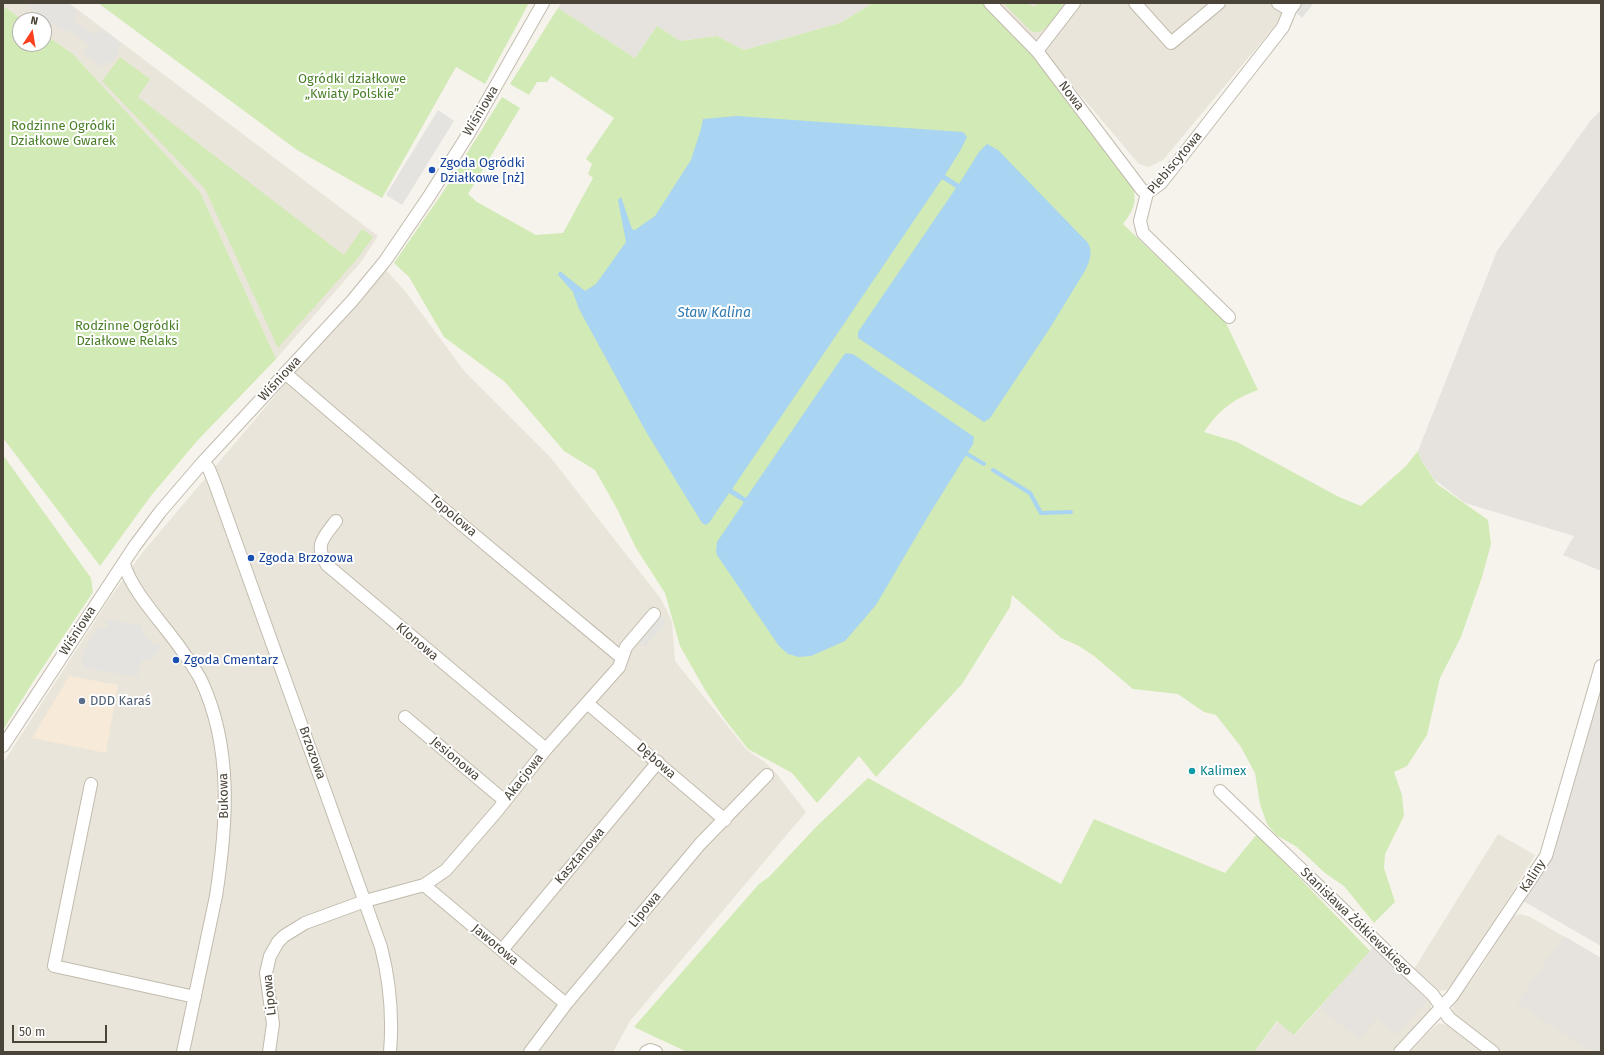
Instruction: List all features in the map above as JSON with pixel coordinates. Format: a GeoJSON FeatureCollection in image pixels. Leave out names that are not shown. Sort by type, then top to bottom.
{"type":"FeatureCollection","features":[{"type":"Feature","properties":{"kind":"street","name":"Wiśniowa"},"geometry":{"type":"LineString","coordinates":[[3,746],[134,547],[160,512],[203,462],[352,301],[385,261],[469,133],[543,3]]}},
{"type":"Feature","properties":{"kind":"street","name":"Nowa"},"geometry":{"type":"LineString","coordinates":[[990,3],[1037,51],[1104,141],[1142,190],[1147,193]]}},
{"type":"Feature","properties":{"kind":"street"},"geometry":{"type":"LineString","coordinates":[[1037,51],[1074,3]]}},
{"type":"Feature","properties":{"kind":"street"},"geometry":{"type":"LineString","coordinates":[[1135,3],[1172,43],[1218,3]]}},
{"type":"Feature","properties":{"kind":"street"},"geometry":{"type":"LineString","coordinates":[[1278,3],[1292,6]]}},
{"type":"Feature","properties":{"kind":"street","name":"Plebiscytowa"},"geometry":{"type":"LineString","coordinates":[[1229,317],[1143,233],[1140,220],[1147,193],[1165,178],[1278,34],[1283,27],[1292,6]]}},
{"type":"Feature","properties":{"kind":"street","name":"Topolowa"},"geometry":{"type":"LineString","coordinates":[[285,373],[454,518],[622,658]]}},
{"type":"Feature","properties":{"kind":"street","name":"Brzozowa"},"geometry":{"type":"LineString","coordinates":[[203,462],[211,474],[381,947],[391,1003],[390,1052]]}},
{"type":"Feature","properties":{"kind":"street","name":"Klonowa"},"geometry":{"type":"LineString","coordinates":[[336,521],[321,541],[322,553],[327,565],[546,749]]}},
{"type":"Feature","properties":{"kind":"street","name":"Bukowa"},"geometry":{"type":"LineString","coordinates":[[124,564],[132,582],[182,650],[201,680],[215,720],[223,759],[225,809],[222,855],[216,896],[183,1052]]}},
{"type":"Feature","properties":{"kind":"street","name":"Akacjowa"},"geometry":{"type":"LineString","coordinates":[[365,901],[424,885],[446,870],[505,801],[546,749],[619,666],[626,647],[654,614]]}},
{"type":"Feature","properties":{"kind":"street","name":"Kaliny"},"geometry":{"type":"LineString","coordinates":[[1400,1052],[1452,996],[1546,856],[1601,666]]}},
{"type":"Feature","properties":{"kind":"street","name":"Dębowa"},"geometry":{"type":"LineString","coordinates":[[588,703],[725,820]]}},
{"type":"Feature","properties":{"kind":"street","name":"Jesionowa"},"geometry":{"type":"LineString","coordinates":[[405,717],[505,801]]}},
{"type":"Feature","properties":{"kind":"street","name":"Kasztanowa"},"geometry":{"type":"LineString","coordinates":[[502,950],[658,762]]}},
{"type":"Feature","properties":{"kind":"street","name":"Lipowa"},"geometry":{"type":"LineString","coordinates":[[530,1052],[566,1004],[700,844],[725,820],[767,775]]}},
{"type":"Feature","properties":{"kind":"street"},"geometry":{"type":"LineString","coordinates":[[91,784],[54,966],[195,997]]}},
{"type":"Feature","properties":{"kind":"street","name":"Stanisława Żółkiewskiego"},"geometry":{"type":"LineString","coordinates":[[1220,791],[1433,995],[1449,1018],[1493,1052]]}},
{"type":"Feature","properties":{"kind":"street","name":"Jaworowa"},"geometry":{"type":"LineString","coordinates":[[424,885],[566,1004]]}},
{"type":"Feature","properties":{"kind":"street","name":"Lipowa"},"geometry":{"type":"LineString","coordinates":[[269,1052],[272,1024],[266,973],[272,950],[284,936],[304,923],[365,901]]}},
{"type":"Feature","properties":{"kind":"shaded area"},"geometry":{"type":"Polygon","coordinates":[[[3,3],[69,3],[378,236],[361,262],[276,359],[200,192],[73,54],[52,40],[52,12],[12,12],[3,6],[3,3]]]}},
{"type":"Feature","properties":{"kind":"shaded area"},"geometry":{"type":"Polygon","coordinates":[[[25,3],[66,3],[79,12],[75,18],[76,22],[95,35],[97,35],[102,29],[121,43],[117,49],[119,54],[112,62],[107,62],[103,67],[84,53],[89,46],[87,43],[68,30],[61,30],[52,23],[52,12],[37,12],[25,3]]]}},
{"type":"Feature","properties":{"kind":"shaded area"},"geometry":{"type":"Polygon","coordinates":[[[561,3],[873,3],[840,23],[744,50],[717,36],[680,41],[657,26],[635,58],[558,8],[561,3]]]}},
{"type":"Feature","properties":{"kind":"shaded area"},"geometry":{"type":"Polygon","coordinates":[[[997,3],[1294,3],[1163,160],[1149,167],[1139,164],[1037,44],[997,3]]]}},
{"type":"Feature","properties":{"kind":"shaded area"},"geometry":{"type":"Polygon","coordinates":[[[1302,3],[1314,3],[1302,18],[1295,12],[1302,3]]]}},
{"type":"Feature","properties":{"kind":"shaded area"},"geometry":{"type":"Polygon","coordinates":[[[438,110],[454,121],[402,205],[386,195],[438,110]]]}},
{"type":"Feature","properties":{"kind":"shaded area"},"geometry":{"type":"Polygon","coordinates":[[[1601,110],[1601,571],[1563,555],[1574,536],[1465,503],[1435,480],[1421,460],[1418,451],[1497,251],[1591,120],[1601,110]]]}},
{"type":"Feature","properties":{"kind":"shaded area"},"geometry":{"type":"Polygon","coordinates":[[[385,269],[405,291],[465,372],[551,458],[661,599],[672,621],[675,661],[747,750],[766,763],[776,773],[806,812],[630,1021],[613,1052],[3,1052],[3,763],[108,601],[142,553],[301,365],[375,284],[385,269]]]}},
{"type":"Feature","properties":{"kind":"shaded area"},"geometry":{"type":"Polygon","coordinates":[[[660,615],[667,622],[645,647],[638,640],[660,615]]]}},
{"type":"Feature","properties":{"kind":"shaded area"},"geometry":{"type":"Polygon","coordinates":[[[105,619],[141,625],[144,634],[152,644],[162,646],[152,660],[143,659],[137,669],[140,677],[85,668],[81,658],[85,648],[98,628],[109,628],[105,619]]]}},
{"type":"Feature","properties":{"kind":"shaded area"},"geometry":{"type":"Polygon","coordinates":[[[69,676],[118,685],[106,753],[32,738],[69,676]]]}},
{"type":"Feature","properties":{"kind":"shaded area"},"geometry":{"type":"Polygon","coordinates":[[[1601,691],[1601,946],[1523,901],[1549,862],[1601,691]]]}},
{"type":"Feature","properties":{"kind":"shaded area"},"geometry":{"type":"Polygon","coordinates":[[[1498,834],[1535,855],[1512,893],[1453,982],[1447,990],[1438,991],[1414,969],[1498,834]]]}},
{"type":"Feature","properties":{"kind":"shaded area"},"geometry":{"type":"Polygon","coordinates":[[[1520,914],[1530,917],[1601,958],[1582,1045],[1592,1052],[1501,1052],[1452,1012],[1453,1006],[1479,970],[1514,916],[1520,914]]]}},
{"type":"Feature","properties":{"kind":"shaded area"},"geometry":{"type":"Polygon","coordinates":[[[1564,936],[1601,958],[1601,1052],[1592,1052],[1517,1003],[1564,936]]]}},
{"type":"Feature","properties":{"kind":"shaded area"},"geometry":{"type":"Polygon","coordinates":[[[1374,946],[1431,1003],[1431,1009],[1426,1016],[1391,1052],[1254,1052],[1278,1021],[1295,1035],[1374,946]]]}},
{"type":"Feature","properties":{"kind":"shaded area"},"geometry":{"type":"Polygon","coordinates":[[[1374,946],[1429,999],[1395,1035],[1377,1018],[1359,1040],[1320,1007],[1374,946]]]}},
{"type":"Feature","properties":{"kind":"shaded area"},"geometry":{"type":"Polygon","coordinates":[[[1440,1023],[1448,1026],[1482,1052],[1410,1052],[1435,1026],[1440,1023]]]}},
{"type":"Feature","properties":{"kind":"green space","name":"Ogródki działkowe „Kwiaty Polskie”"},"geometry":{"type":"Polygon","coordinates":[[[98,3],[529,3],[485,84],[456,67],[382,198],[297,150],[98,3]]]}},
{"type":"Feature","properties":{"kind":"green space"},"geometry":{"type":"Polygon","coordinates":[[[873,3],[983,3],[1033,56],[1133,187],[1135,198],[1133,207],[1123,224],[1226,323],[1258,390],[1241,397],[1227,406],[1215,417],[1204,432],[1237,442],[1339,497],[1361,506],[1406,466],[1418,451],[1421,460],[1437,484],[1488,520],[1491,544],[1482,577],[1461,637],[1440,678],[1427,735],[1407,766],[1394,772],[1402,795],[1404,816],[1385,854],[1384,868],[1395,902],[1374,923],[1344,886],[1325,873],[1297,847],[1276,835],[1267,824],[1260,804],[1255,773],[1241,747],[1216,715],[1204,712],[1178,694],[1133,689],[1094,656],[1079,646],[1061,638],[1012,595],[1010,607],[962,684],[876,777],[859,756],[817,803],[792,773],[748,749],[723,717],[705,690],[680,646],[665,593],[636,548],[616,507],[595,470],[564,451],[505,382],[444,337],[409,277],[394,263],[443,192],[502,97],[520,108],[468,194],[477,202],[536,235],[563,233],[593,178],[588,174],[592,164],[586,159],[614,118],[551,76],[547,82],[537,82],[529,95],[510,84],[558,8],[635,58],[657,26],[680,41],[717,36],[744,50],[840,23],[873,3]]]}},
{"type":"Feature","properties":{"kind":"green space"},"geometry":{"type":"Polygon","coordinates":[[[1003,3],[1027,3],[1034,7],[1037,3],[1064,3],[1046,28],[1036,32],[1031,31],[1003,3]]]}},
{"type":"Feature","properties":{"kind":"green space","name":"Rodzinne Ogródki Działkowe Relaks"},"geometry":{"type":"Polygon","coordinates":[[[3,6],[12,12],[12,52],[52,52],[52,40],[73,54],[200,192],[276,359],[197,441],[150,497],[100,566],[3,438],[3,6]]]}},
{"type":"Feature","properties":{"kind":"green space"},"geometry":{"type":"Polygon","coordinates":[[[120,57],[150,79],[138,97],[344,255],[362,229],[373,237],[357,259],[278,348],[205,189],[102,81],[120,57]]]}},
{"type":"Feature","properties":{"kind":"green space"},"geometry":{"type":"Polygon","coordinates":[[[3,455],[91,578],[93,592],[3,730],[3,455]]]}},
{"type":"Feature","properties":{"kind":"green space"},"geometry":{"type":"Polygon","coordinates":[[[868,778],[1061,884],[1094,819],[1225,873],[1257,834],[1370,951],[1294,1035],[1277,1021],[1254,1052],[687,1052],[634,1027],[759,884],[769,877],[817,826],[868,778]]]}},
{"type":"Feature","properties":{"kind":"water","name":"Staw Kalina"},"geometry":{"type":"Polygon","coordinates":[[[737,116],[963,132],[967,137],[945,175],[959,184],[979,152],[987,144],[998,150],[1088,243],[1091,253],[1086,269],[1050,328],[990,418],[984,422],[858,338],[858,332],[956,188],[942,179],[732,489],[746,498],[846,353],[853,354],[974,437],[973,444],[930,513],[876,605],[845,641],[811,656],[799,657],[788,654],[779,646],[717,555],[717,542],[744,502],[729,493],[709,523],[705,525],[702,523],[645,430],[579,309],[573,292],[558,275],[559,272],[561,272],[585,291],[596,284],[626,242],[618,200],[621,197],[632,229],[635,230],[655,216],[691,160],[703,119],[737,116]]]}},
{"type":"Feature","properties":{"kind":"waterway"},"geometry":{"type":"LineString","coordinates":[[967,454],[984,464]]}},
{"type":"Feature","properties":{"kind":"waterway"},"geometry":{"type":"LineString","coordinates":[[993,470],[1030,493],[1041,513],[1071,512]]}},
{"type":"Feature","properties":{"kind":"place","name":"Zgoda Ogródki Działkowe [nż]"},"geometry":{"type":"Point","coordinates":[432,170]}},
{"type":"Feature","properties":{"kind":"place","name":"Zgoda Brzozowa"},"geometry":{"type":"Point","coordinates":[251,558]}},
{"type":"Feature","properties":{"kind":"place","name":"Zgoda Cmentarz"},"geometry":{"type":"Point","coordinates":[176,660]}},
{"type":"Feature","properties":{"kind":"place","name":"DDD Karaś"},"geometry":{"type":"Point","coordinates":[82,701]}},
{"type":"Feature","properties":{"kind":"place","name":"Kalimex"},"geometry":{"type":"Point","coordinates":[1192,771]}},
{"type":"Feature","properties":{"kind":"park label","name":"Rodzinne Ogródki Działkowe Gwarek"},"geometry":{"type":"Point","coordinates":[63,134]}}]}
